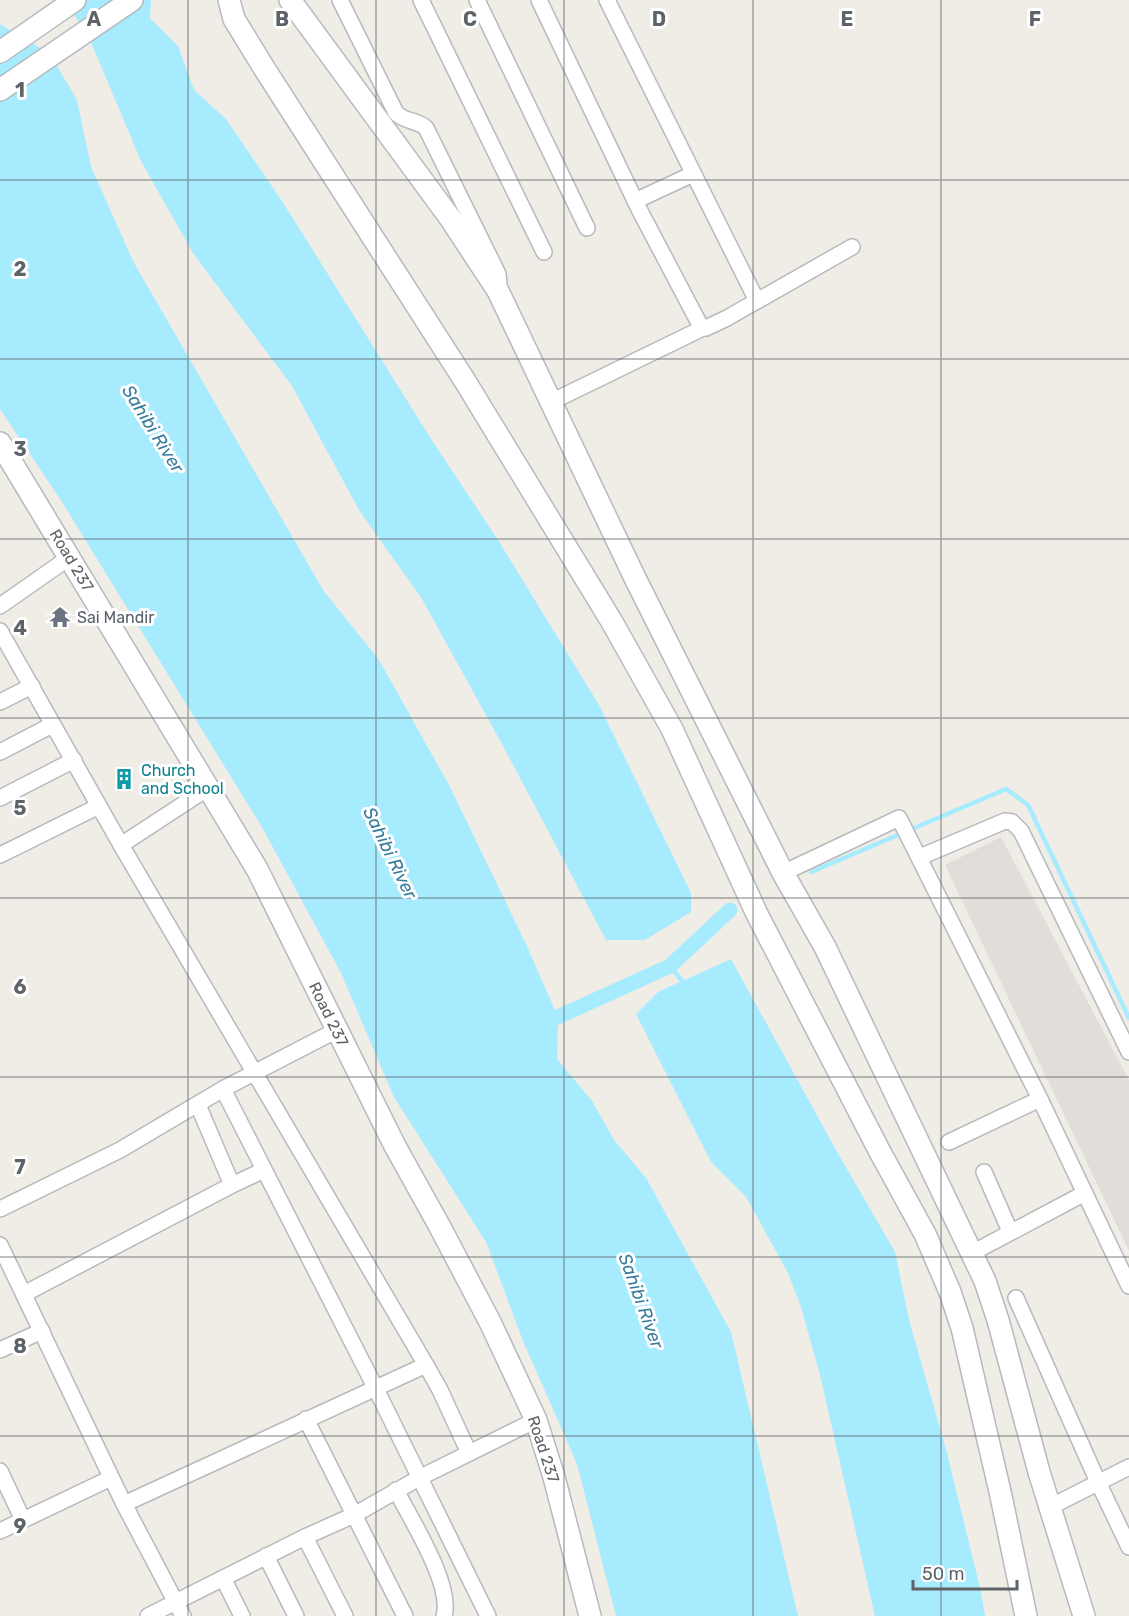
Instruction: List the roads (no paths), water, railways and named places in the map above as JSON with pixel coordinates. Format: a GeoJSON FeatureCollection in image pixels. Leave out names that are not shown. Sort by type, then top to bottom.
{"type":"FeatureCollection","features":[{"type":"Feature","properties":{"kind":"street"},"geometry":{"type":"LineString","coordinates":[[0,52],[75,0]]}},
{"type":"Feature","properties":{"kind":"street"},"geometry":{"type":"LineString","coordinates":[[0,90],[132,0]]}},
{"type":"Feature","properties":{"kind":"street"},"geometry":{"type":"LineString","coordinates":[[229,0],[234,19],[264,68],[465,381],[618,632],[672,729],[757,914],[925,1234],[950,1292],[962,1328],[1026,1616]]}},
{"type":"Feature","properties":{"kind":"street"},"geometry":{"type":"LineString","coordinates":[[290,0],[450,218],[498,291],[635,578],[783,873],[825,947],[972,1253],[992,1300],[1035,1460],[1084,1616]]}},
{"type":"Feature","properties":{"kind":"street"},"geometry":{"type":"LineString","coordinates":[[340,0],[396,113],[402,119],[422,124],[426,128],[498,274],[500,283],[498,291]]}},
{"type":"Feature","properties":{"kind":"street"},"geometry":{"type":"LineString","coordinates":[[421,0],[544,252]]}},
{"type":"Feature","properties":{"kind":"street"},"geometry":{"type":"LineString","coordinates":[[477,0],[587,228]]}},
{"type":"Feature","properties":{"kind":"street"},"geometry":{"type":"LineString","coordinates":[[539,0],[635,201],[703,327]]}},
{"type":"Feature","properties":{"kind":"street"},"geometry":{"type":"LineString","coordinates":[[607,0],[757,301]]}},
{"type":"Feature","properties":{"kind":"street"},"geometry":{"type":"LineString","coordinates":[[635,201],[693,174]]}},
{"type":"Feature","properties":{"kind":"street"},"geometry":{"type":"LineString","coordinates":[[551,402],[703,327],[710,326],[852,247]]}},
{"type":"Feature","properties":{"kind":"street","name":"Road 237"},"geometry":{"type":"LineString","coordinates":[[0,443],[262,878],[395,1146],[490,1322],[536,1420],[554,1477],[590,1616]]}},
{"type":"Feature","properties":{"kind":"street"},"geometry":{"type":"LineString","coordinates":[[0,606],[70,557]]}},
{"type":"Feature","properties":{"kind":"street"},"geometry":{"type":"LineString","coordinates":[[0,631],[6,652],[32,686],[121,845],[426,1365],[469,1453]]}},
{"type":"Feature","properties":{"kind":"street"},"geometry":{"type":"LineString","coordinates":[[0,702],[32,686]]}},
{"type":"Feature","properties":{"kind":"street"},"geometry":{"type":"LineString","coordinates":[[0,752],[52,725]]}},
{"type":"Feature","properties":{"kind":"street"},"geometry":{"type":"LineString","coordinates":[[0,798],[74,760]]}},
{"type":"Feature","properties":{"kind":"street"},"geometry":{"type":"LineString","coordinates":[[121,845],[208,788]]}},
{"type":"Feature","properties":{"kind":"street"},"geometry":{"type":"LineString","coordinates":[[0,855],[99,806]]}},
{"type":"Feature","properties":{"kind":"street"},"geometry":{"type":"LineString","coordinates":[[783,873],[899,818],[1040,1099],[1129,1286]]}},
{"type":"Feature","properties":{"kind":"street"},"geometry":{"type":"LineString","coordinates":[[917,852],[1005,821],[1016,824],[1129,1052]]}},
{"type":"Feature","properties":{"kind":"street"},"geometry":{"type":"LineString","coordinates":[[0,1209],[120,1150],[223,1089],[337,1030]]}},
{"type":"Feature","properties":{"kind":"street"},"geometry":{"type":"LineString","coordinates":[[223,1089],[376,1389],[488,1616]]}},
{"type":"Feature","properties":{"kind":"street"},"geometry":{"type":"LineString","coordinates":[[949,1142],[1040,1099]]}},
{"type":"Feature","properties":{"kind":"street"},"geometry":{"type":"LineString","coordinates":[[198,1105],[232,1185]]}},
{"type":"Feature","properties":{"kind":"street"},"geometry":{"type":"LineString","coordinates":[[24,1294],[264,1170]]}},
{"type":"Feature","properties":{"kind":"street"},"geometry":{"type":"LineString","coordinates":[[984,1172],[1010,1231]]}},
{"type":"Feature","properties":{"kind":"street"},"geometry":{"type":"LineString","coordinates":[[972,1253],[1085,1193]]}},
{"type":"Feature","properties":{"kind":"street"},"geometry":{"type":"LineString","coordinates":[[0,1245],[111,1478],[179,1609]]}},
{"type":"Feature","properties":{"kind":"street"},"geometry":{"type":"LineString","coordinates":[[1016,1298],[1129,1547]]}},
{"type":"Feature","properties":{"kind":"street"},"geometry":{"type":"LineString","coordinates":[[0,1350],[42,1331]]}},
{"type":"Feature","properties":{"kind":"street"},"geometry":{"type":"LineString","coordinates":[[124,1504],[426,1365]]}},
{"type":"Feature","properties":{"kind":"street"},"geometry":{"type":"LineString","coordinates":[[306,1419],[405,1616]]}},
{"type":"Feature","properties":{"kind":"street"},"geometry":{"type":"LineString","coordinates":[[148,1616],[179,1609],[223,1578],[354,1515],[396,1490],[536,1420]]}},
{"type":"Feature","properties":{"kind":"street"},"geometry":{"type":"LineString","coordinates":[[1050,1507],[1129,1467]]}},
{"type":"Feature","properties":{"kind":"street"},"geometry":{"type":"LineString","coordinates":[[0,1471],[23,1520]]}},
{"type":"Feature","properties":{"kind":"street"},"geometry":{"type":"LineString","coordinates":[[0,1531],[111,1478]]}},
{"type":"Feature","properties":{"kind":"street"},"geometry":{"type":"LineString","coordinates":[[396,1490],[439,1574],[444,1591],[446,1608],[444,1616]]}},
{"type":"Feature","properties":{"kind":"street"},"geometry":{"type":"LineString","coordinates":[[305,1537],[345,1616]]}},
{"type":"Feature","properties":{"kind":"street"},"geometry":{"type":"LineString","coordinates":[[266,1557],[296,1616]]}},
{"type":"Feature","properties":{"kind":"street"},"geometry":{"type":"LineString","coordinates":[[223,1578],[242,1616]]}},
{"type":"Feature","properties":{"kind":"water"},"geometry":{"type":"Polygon","coordinates":[[[65,0],[151,0],[150,18],[178,46],[194,90],[226,119],[282,201],[433,442],[498,540],[599,705],[691,893],[691,912],[645,940],[606,940],[422,599],[359,510],[292,386],[193,253],[141,161],[90,40],[65,0]]]}},
{"type":"Feature","properties":{"kind":"water","name":"Sahibi River"},"geometry":{"type":"Polygon","coordinates":[[[0,24],[50,54],[77,100],[91,167],[134,263],[323,590],[379,660],[449,785],[525,942],[558,1017],[557,1059],[592,1101],[614,1140],[646,1178],[731,1332],[798,1616],[616,1616],[577,1464],[523,1341],[486,1242],[394,1097],[341,973],[263,829],[62,502],[0,409],[0,24]]]}},
{"type":"Feature","properties":{"kind":"water"},"geometry":{"type":"Polygon","coordinates":[[[731,959],[895,1252],[910,1324],[946,1449],[985,1616],[875,1616],[820,1375],[801,1307],[788,1273],[746,1197],[711,1162],[636,1014],[658,992],[731,959]]]}},
{"type":"Feature","properties":{"kind":"waterway"},"geometry":{"type":"LineString","coordinates":[[811,872],[1006,789],[1028,805],[1129,1018]]}},
{"type":"Feature","properties":{"kind":"waterway"},"geometry":{"type":"LineString","coordinates":[[540,1025],[670,966],[730,910]]}},
{"type":"Feature","properties":{"kind":"waterway"},"geometry":{"type":"LineString","coordinates":[[670,966],[687,987]]}},
{"type":"Feature","properties":{"kind":"place","name":"Sai Mandir"},"geometry":{"type":"Point","coordinates":[60,617]}},
{"type":"Feature","properties":{"kind":"place","name":"Church and School"},"geometry":{"type":"Point","coordinates":[124,779]}}]}
